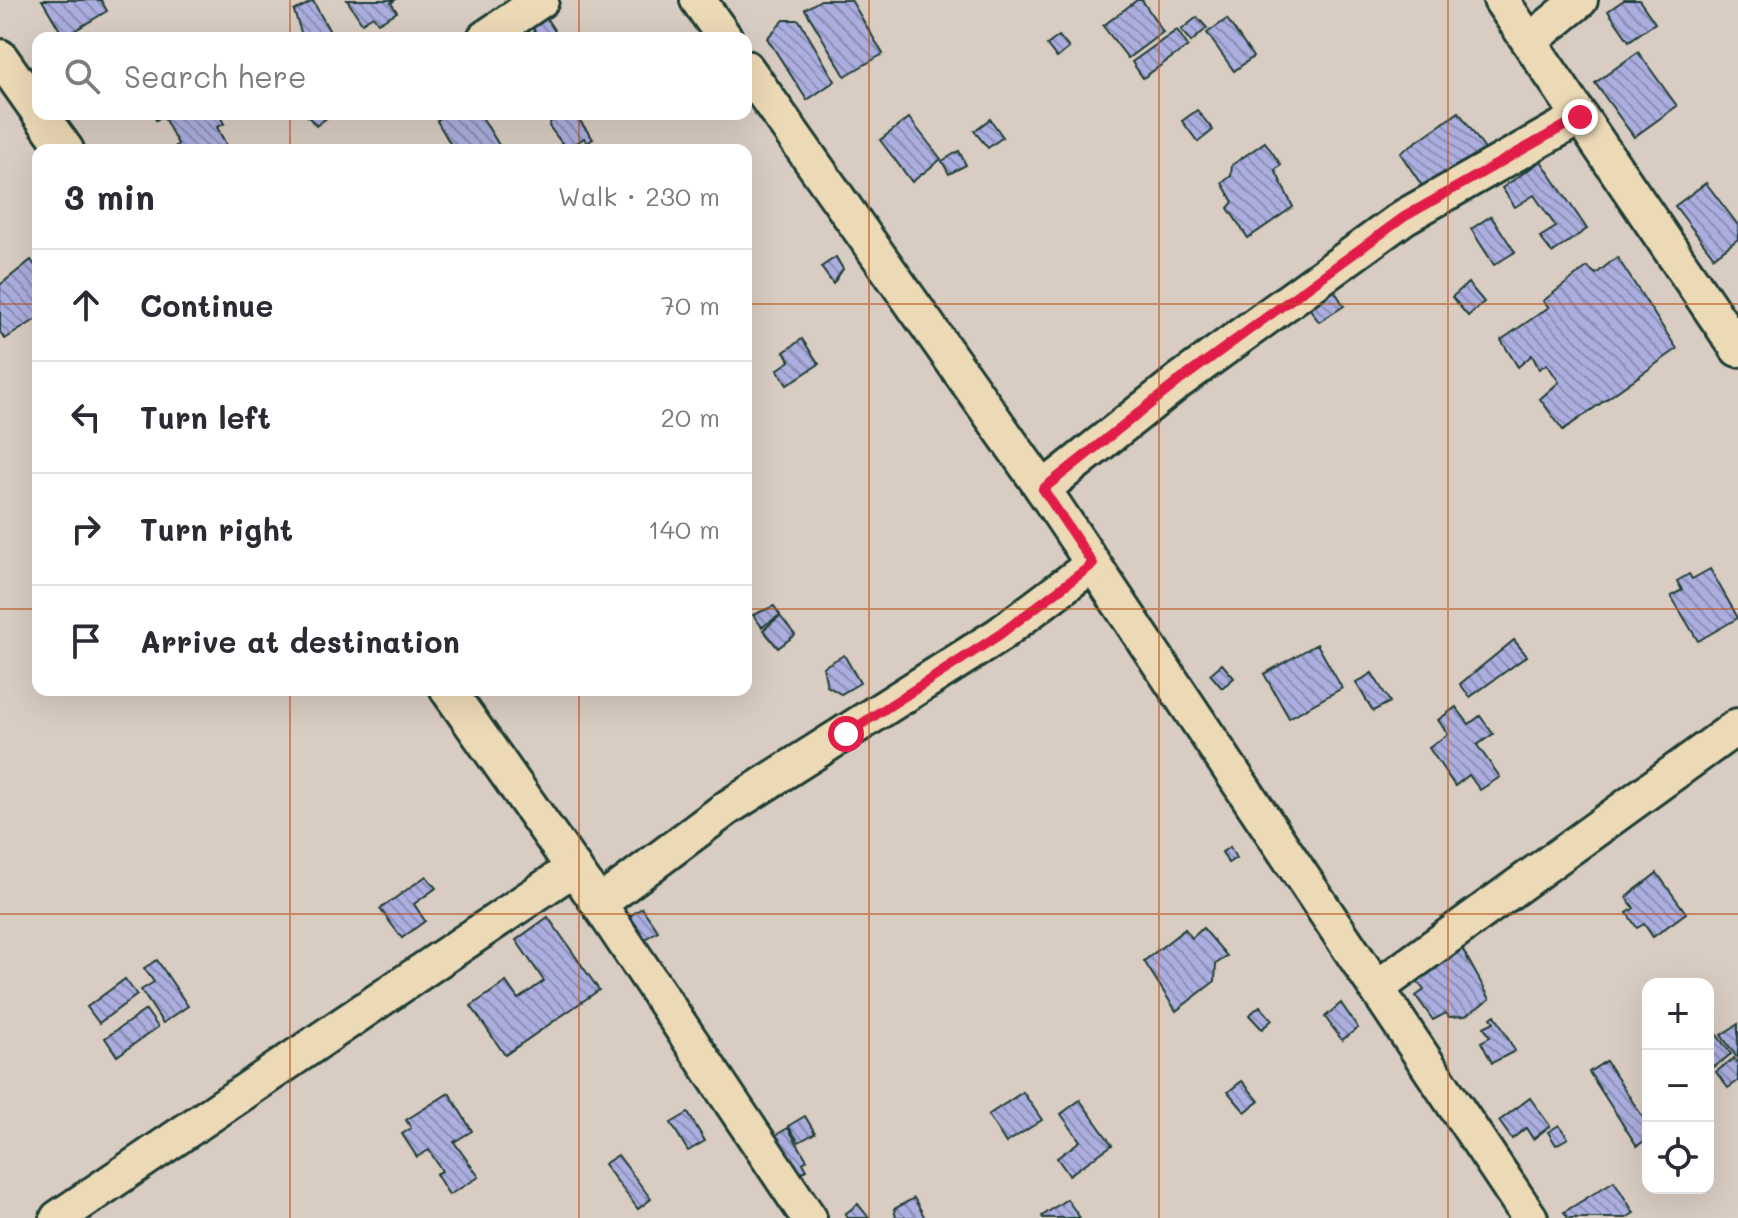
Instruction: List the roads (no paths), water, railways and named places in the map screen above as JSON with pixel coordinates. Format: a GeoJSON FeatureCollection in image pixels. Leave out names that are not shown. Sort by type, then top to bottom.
{"type":"FeatureCollection","features":[{"type":"Feature","properties":{"kind":"street"},"geometry":{"type":"LineString","coordinates":[[494,32],[541,0]]}},
{"type":"Feature","properties":{"kind":"street"},"geometry":{"type":"LineString","coordinates":[[698,0],[721,32]]}},
{"type":"Feature","properties":{"kind":"street"},"geometry":{"type":"LineString","coordinates":[[1501,0],[1738,349]]}},
{"type":"Feature","properties":{"kind":"street"},"geometry":{"type":"LineString","coordinates":[[1530,41],[1580,0]]}},
{"type":"Feature","properties":{"kind":"street"},"geometry":{"type":"LineString","coordinates":[[0,57],[32,102]]}},
{"type":"Feature","properties":{"kind":"street"},"geometry":{"type":"LineString","coordinates":[[752,77],[1043,489],[1530,1218]]}},
{"type":"Feature","properties":{"kind":"street"},"geometry":{"type":"LineString","coordinates":[[1043,489],[1179,381],[1404,217],[1580,117]]}},
{"type":"Feature","properties":{"kind":"street"},"geometry":{"type":"LineString","coordinates":[[45,120],[62,144]]}},
{"type":"Feature","properties":{"kind":"street"},"geometry":{"type":"LineString","coordinates":[[599,904],[727,808],[999,635],[1093,564]]}},
{"type":"Feature","properties":{"kind":"street"},"geometry":{"type":"LineString","coordinates":[[452,696],[599,904],[809,1218]]}},
{"type":"Feature","properties":{"kind":"street"},"geometry":{"type":"LineString","coordinates":[[1377,988],[1738,726]]}},
{"type":"Feature","properties":{"kind":"street"},"geometry":{"type":"LineString","coordinates":[[58,1218],[574,868]]}}]}
